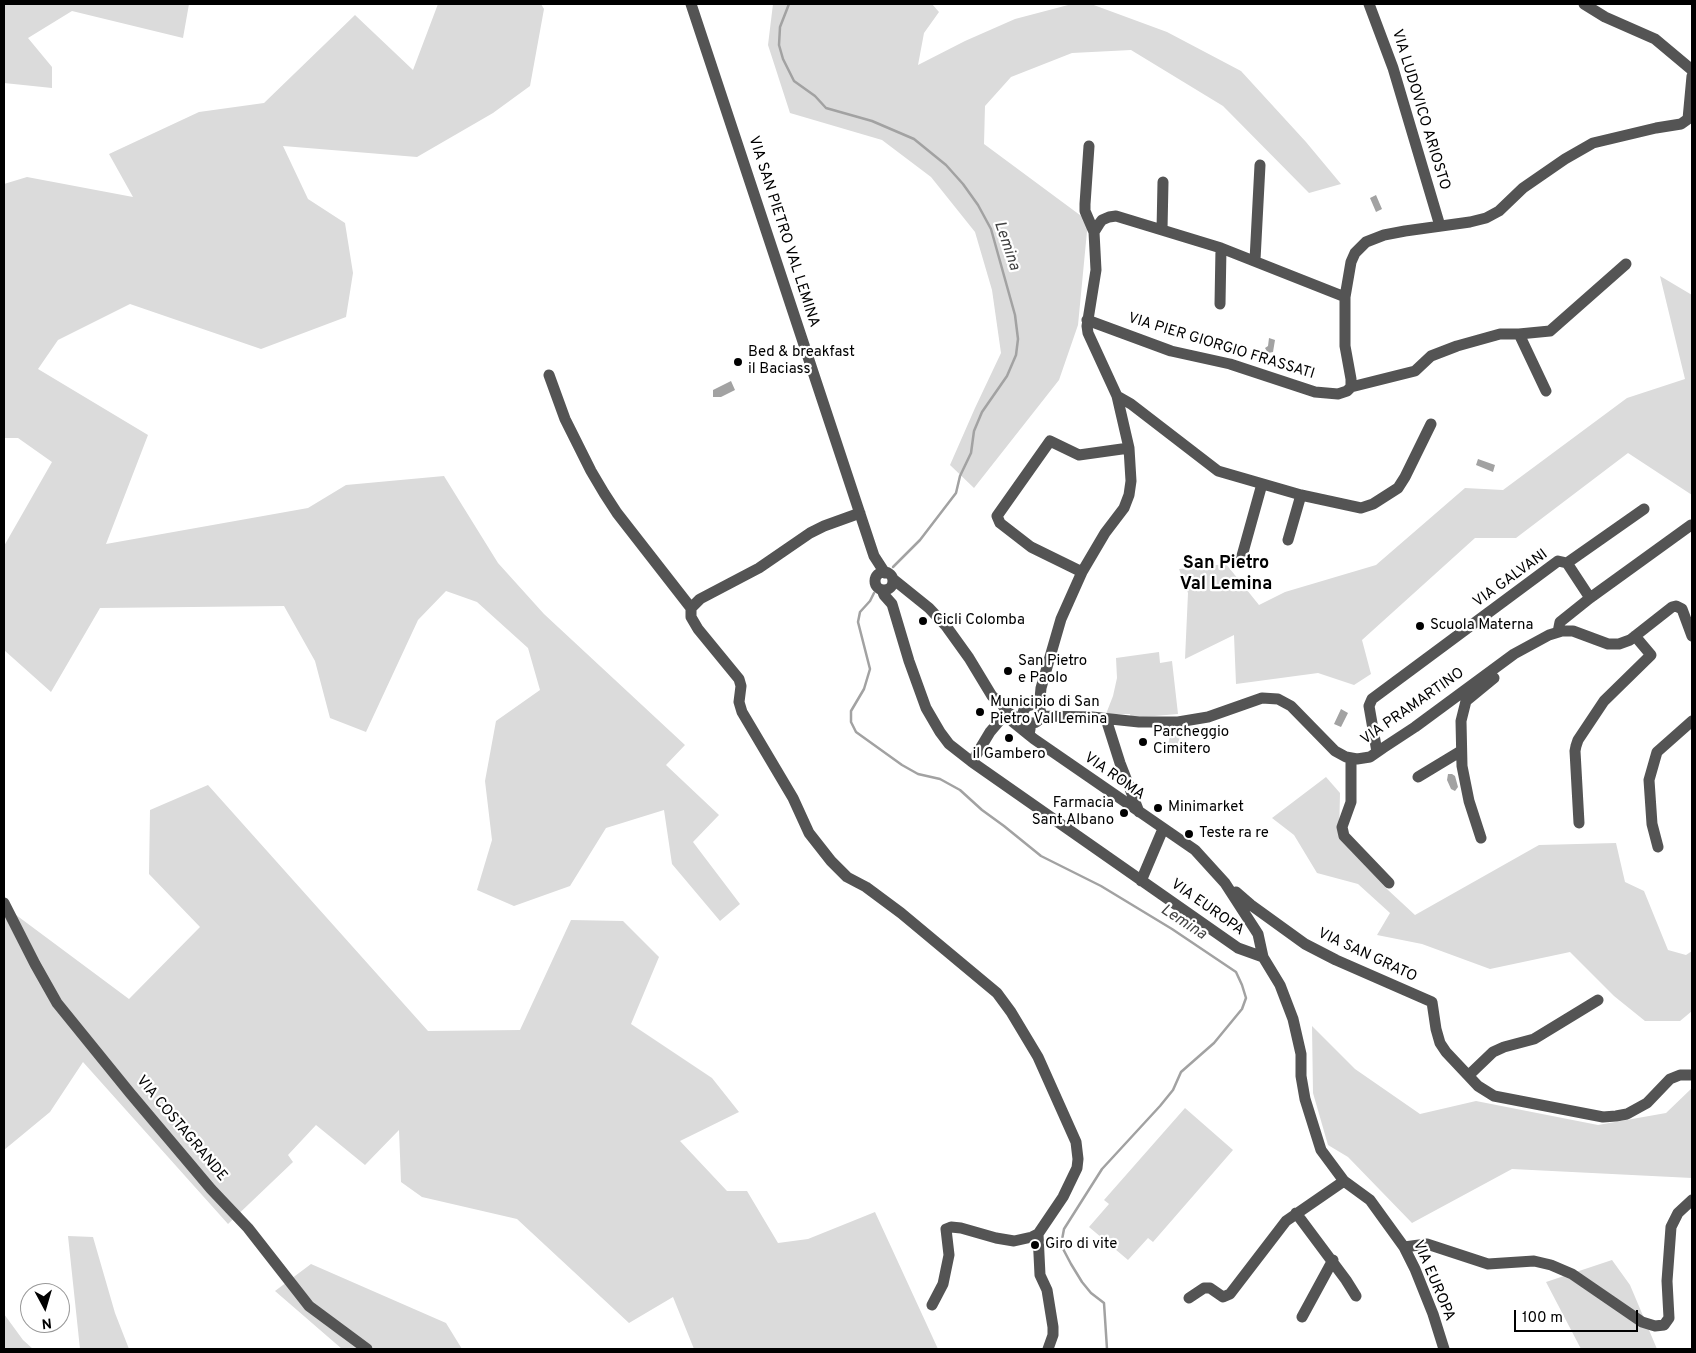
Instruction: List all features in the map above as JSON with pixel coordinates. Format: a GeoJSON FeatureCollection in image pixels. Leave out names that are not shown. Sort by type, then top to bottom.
{"type":"FeatureCollection","features":[{"type":"Feature","properties":{"kind":"street","name":"VIA SAN PIETRO VAL LEMINA"},"geometry":{"type":"LineString","coordinates":[[691,4],[874,556],[887,582]]}},
{"type":"Feature","properties":{"kind":"street","name":"VIA LUDOVICO ARIOSTO"},"geometry":{"type":"LineString","coordinates":[[1369,4],[1393,68],[1440,226]]}},
{"type":"Feature","properties":{"kind":"street"},"geometry":{"type":"LineString","coordinates":[[1584,4],[1605,17],[1655,39],[1692,70]]}},
{"type":"Feature","properties":{"kind":"street"},"geometry":{"type":"LineString","coordinates":[[1351,387],[1352,379],[1345,346],[1345,297],[1351,262],[1366,242],[1406,231],[1486,218],[1500,211],[1523,188],[1565,159],[1593,143],[1685,122],[1689,113],[1692,76]]}},
{"type":"Feature","properties":{"kind":"street"},"geometry":{"type":"LineString","coordinates":[[1031,737],[1032,713],[1040,693],[1052,645],[1061,619],[1082,572],[1124,508],[1129,495],[1131,481],[1129,448],[1117,396],[1088,333],[1087,320],[1096,270],[1094,232],[1085,211],[1089,146]]}},
{"type":"Feature","properties":{"kind":"street"},"geometry":{"type":"LineString","coordinates":[[1255,260],[1260,165]]}},
{"type":"Feature","properties":{"kind":"street"},"geometry":{"type":"LineString","coordinates":[[1162,230],[1163,182]]}},
{"type":"Feature","properties":{"kind":"street"},"geometry":{"type":"LineString","coordinates":[[1094,232],[1102,220],[1116,216],[1255,260],[1345,297]]}},
{"type":"Feature","properties":{"kind":"street"},"geometry":{"type":"LineString","coordinates":[[1220,304],[1221,248]]}},
{"type":"Feature","properties":{"kind":"street","name":"VIA PIER GIORGIO FRASSATI"},"geometry":{"type":"LineString","coordinates":[[1087,320],[1171,350],[1230,364],[1314,392],[1338,394],[1347,391],[1351,387],[1415,371],[1431,356],[1457,346],[1500,334],[1550,331],[1626,264]]}},
{"type":"Feature","properties":{"kind":"street"},"geometry":{"type":"LineString","coordinates":[[1519,334],[1546,391]]}},
{"type":"Feature","properties":{"kind":"street"},"geometry":{"type":"LineString","coordinates":[[549,375],[565,419],[578,447],[604,493],[617,513],[691,608],[691,617],[698,629],[740,679],[739,702],[742,712],[793,798],[809,833],[831,862],[847,878],[866,887],[916,925],[997,993],[1011,1012],[1038,1057],[1076,1142],[1077,1168],[1063,1197],[1038,1234],[1014,1241],[961,1228],[950,1227],[946,1230],[949,1255],[943,1284],[932,1305]]}},
{"type":"Feature","properties":{"kind":"street"},"geometry":{"type":"LineString","coordinates":[[1117,396],[1132,404],[1218,471],[1301,495],[1361,508],[1373,504],[1398,488],[1431,424]]}},
{"type":"Feature","properties":{"kind":"street"},"geometry":{"type":"LineString","coordinates":[[1082,572],[1031,547],[1000,523],[997,516],[1050,441],[1079,455],[1129,448]]}},
{"type":"Feature","properties":{"kind":"street"},"geometry":{"type":"LineString","coordinates":[[1240,563],[1262,484]]}},
{"type":"Feature","properties":{"kind":"street"},"geometry":{"type":"LineString","coordinates":[[1288,540],[1301,495]]}},
{"type":"Feature","properties":{"kind":"street"},"geometry":{"type":"LineString","coordinates":[[1590,598],[1567,563],[1644,509]]}},
{"type":"Feature","properties":{"kind":"street"},"geometry":{"type":"LineString","coordinates":[[691,608],[700,600],[759,568],[810,533],[832,522],[860,513]]}},
{"type":"Feature","properties":{"kind":"street"},"geometry":{"type":"LineString","coordinates":[[1558,632],[1560,622],[1691,525]]}},
{"type":"Feature","properties":{"kind":"street","name":"VIA GALVANI"},"geometry":{"type":"LineString","coordinates":[[1377,752],[1369,706],[1372,699],[1558,561],[1567,563]]}},
{"type":"Feature","properties":{"kind":"street"},"geometry":{"type":"LineString","coordinates":[[887,582],[905,589],[929,608],[946,626],[969,658],[992,696],[1004,708],[972,762]]}},
{"type":"Feature","properties":{"kind":"street","name":"VIA EUROPA"},"geometry":{"type":"LineString","coordinates":[[887,582],[909,661],[932,719],[949,744],[1238,948],[1263,957],[1280,985],[1296,1028],[1301,1054],[1301,1076],[1305,1099],[1321,1150],[1344,1181],[1370,1200],[1404,1247],[1433,1314],[1444,1349]]}},
{"type":"Feature","properties":{"kind":"street","name":"VIA PRAMARTINO"},"geometry":{"type":"LineString","coordinates":[[1004,708],[1016,717],[1032,713],[1139,722],[1188,721],[1208,717],[1262,698],[1278,698],[1291,706],[1335,751],[1351,759],[1363,758],[1377,752],[1415,727],[1514,654],[1558,632],[1573,631],[1613,644],[1623,643],[1676,606],[1682,609],[1692,636]]}},
{"type":"Feature","properties":{"kind":"street"},"geometry":{"type":"LineString","coordinates":[[1579,824],[1576,746],[1604,701],[1651,655],[1635,636]]}},
{"type":"Feature","properties":{"kind":"street"},"geometry":{"type":"LineString","coordinates":[[1481,838],[1465,786],[1461,751],[1461,721],[1466,701],[1517,660],[1514,654]]}},
{"type":"Feature","properties":{"kind":"street","name":"VIA ROMA"},"geometry":{"type":"LineString","coordinates":[[1004,708],[1013,722],[1031,737],[1195,850],[1225,883],[1258,934],[1263,957]]}},
{"type":"Feature","properties":{"kind":"street"},"geometry":{"type":"LineString","coordinates":[[1106,719],[1120,763],[1139,812]]}},
{"type":"Feature","properties":{"kind":"street"},"geometry":{"type":"LineString","coordinates":[[1658,847],[1652,824],[1648,780],[1657,752],[1692,721]]}},
{"type":"Feature","properties":{"kind":"street"},"geometry":{"type":"LineString","coordinates":[[1418,777],[1461,751]]}},
{"type":"Feature","properties":{"kind":"street"},"geometry":{"type":"LineString","coordinates":[[1351,759],[1351,802],[1342,827],[1344,836],[1389,883]]}},
{"type":"Feature","properties":{"kind":"street"},"geometry":{"type":"LineString","coordinates":[[1141,881],[1163,829]]}},
{"type":"Feature","properties":{"kind":"street","name":"VIA SAN GRATO"},"geometry":{"type":"LineString","coordinates":[[1225,883],[1250,905],[1305,944],[1336,960],[1432,1002],[1440,1043],[1478,1086],[1494,1096],[1608,1117],[1627,1114],[1638,1109],[1651,1100],[1670,1078],[1680,1075],[1692,1075]]}},
{"type":"Feature","properties":{"kind":"street","name":"VIA COSTAGRANDE"},"geometry":{"type":"LineString","coordinates":[[4,903],[57,1003],[130,1093],[211,1189],[248,1228],[309,1306],[367,1349]]}},
{"type":"Feature","properties":{"kind":"street"},"geometry":{"type":"LineString","coordinates":[[1469,1074],[1492,1052],[1534,1039],[1598,1000]]}},
{"type":"Feature","properties":{"kind":"street"},"geometry":{"type":"LineString","coordinates":[[1189,1298],[1204,1288],[1210,1288],[1223,1297],[1230,1294],[1286,1221],[1344,1181]]}},
{"type":"Feature","properties":{"kind":"street"},"geometry":{"type":"LineString","coordinates":[[1404,1247],[1427,1244],[1488,1264],[1534,1261],[1551,1265],[1572,1274],[1642,1322],[1655,1326],[1664,1325],[1669,1318],[1667,1281],[1671,1227],[1678,1213],[1692,1200]]}},
{"type":"Feature","properties":{"kind":"street"},"geometry":{"type":"LineString","coordinates":[[1296,1213],[1333,1260],[1356,1296]]}},
{"type":"Feature","properties":{"kind":"street"},"geometry":{"type":"LineString","coordinates":[[1038,1234],[1040,1274],[1047,1290],[1054,1327],[1048,1349]]}},
{"type":"Feature","properties":{"kind":"street"},"geometry":{"type":"LineString","coordinates":[[1302,1317],[1333,1260]]}},
{"type":"Feature","properties":{"kind":"shaded area"},"geometry":{"type":"Polygon","coordinates":[[[4,4],[189,4],[183,38],[72,11],[28,38],[52,67],[52,88],[4,83],[4,4]]]}},
{"type":"Feature","properties":{"kind":"shaded area"},"geometry":{"type":"Polygon","coordinates":[[[438,4],[541,4],[544,9],[530,86],[493,113],[417,157],[283,146],[308,199],[345,223],[353,273],[346,317],[261,349],[130,304],[58,340],[38,369],[148,435],[106,544],[308,508],[346,485],[444,476],[498,563],[544,614],[685,745],[666,765],[719,815],[693,842],[740,904],[720,921],[672,864],[664,810],[606,828],[570,886],[514,906],[477,890],[492,840],[485,781],[496,721],[540,690],[528,648],[477,602],[446,591],[418,620],[366,732],[330,718],[315,661],[284,606],[100,608],[51,692],[4,650],[4,546],[52,462],[18,438],[4,438],[4,184],[27,177],[133,197],[109,154],[199,112],[264,103],[355,15],[413,70],[438,4]]]}},
{"type":"Feature","properties":{"kind":"shaded area"},"geometry":{"type":"Polygon","coordinates":[[[773,4],[932,4],[939,12],[924,33],[918,65],[965,41],[1015,19],[1072,4],[1091,4],[1167,32],[1241,71],[1306,142],[1341,184],[1309,193],[1223,106],[1131,50],[1072,53],[1011,77],[985,106],[984,144],[1088,221],[1078,325],[1059,380],[974,488],[950,465],[1001,353],[992,290],[975,232],[931,177],[882,140],[790,113],[768,45],[773,4]]]}},
{"type":"Feature","properties":{"kind":"shaded area"},"geometry":{"type":"Polygon","coordinates":[[[1376,195],[1382,209],[1376,212],[1370,198],[1376,195]]]}},
{"type":"Feature","properties":{"kind":"shaded area"},"geometry":{"type":"Polygon","coordinates":[[[1660,276],[1692,295],[1692,495],[1628,453],[1516,538],[1475,538],[1362,640],[1371,674],[1354,685],[1318,673],[1236,684],[1234,635],[1185,659],[1188,593],[1179,569],[1226,564],[1259,605],[1285,592],[1376,565],[1465,488],[1503,490],[1627,398],[1685,379],[1660,276]]]}},
{"type":"Feature","properties":{"kind":"shaded area"},"geometry":{"type":"Polygon","coordinates":[[[1269,338],[1275,340],[1273,352],[1268,353],[1265,348],[1268,346],[1269,338]]]}},
{"type":"Feature","properties":{"kind":"shaded area"},"geometry":{"type":"Polygon","coordinates":[[[731,381],[735,390],[721,397],[713,397],[713,390],[731,381]]]}},
{"type":"Feature","properties":{"kind":"shaded area"},"geometry":{"type":"Polygon","coordinates":[[[1478,459],[1495,465],[1493,472],[1476,465],[1478,459]]]}},
{"type":"Feature","properties":{"kind":"shaded area"},"geometry":{"type":"Polygon","coordinates":[[[1159,652],[1160,663],[1172,661],[1178,714],[1131,718],[1130,714],[1106,714],[1117,678],[1116,658],[1159,652]]]}},
{"type":"Feature","properties":{"kind":"shaded area"},"geometry":{"type":"Polygon","coordinates":[[[1341,709],[1348,713],[1341,727],[1334,724],[1341,709]]]}},
{"type":"Feature","properties":{"kind":"shaded area"},"geometry":{"type":"Polygon","coordinates":[[[1182,727],[1176,753],[1167,752],[1171,728],[1182,727]]]}},
{"type":"Feature","properties":{"kind":"shaded area"},"geometry":{"type":"Polygon","coordinates":[[[1448,774],[1455,776],[1458,787],[1455,791],[1451,789],[1447,780],[1448,774]]]}},
{"type":"Feature","properties":{"kind":"shaded area"},"geometry":{"type":"Polygon","coordinates":[[[1326,777],[1340,793],[1339,838],[1388,890],[1415,915],[1539,845],[1616,843],[1625,882],[1644,891],[1668,950],[1686,955],[1692,951],[1692,1011],[1680,1021],[1645,1021],[1614,996],[1570,952],[1490,969],[1422,944],[1377,935],[1390,913],[1358,884],[1317,873],[1294,835],[1272,818],[1326,777]]]}},
{"type":"Feature","properties":{"kind":"shaded area"},"geometry":{"type":"Polygon","coordinates":[[[208,785],[428,1031],[520,1030],[571,920],[623,921],[659,957],[631,1024],[712,1078],[739,1112],[680,1141],[727,1191],[747,1191],[778,1243],[808,1239],[875,1212],[938,1349],[694,1349],[673,1297],[629,1323],[517,1219],[422,1197],[401,1182],[399,1130],[365,1165],[316,1125],[288,1155],[293,1162],[228,1224],[83,1062],[50,1112],[4,1150],[4,906],[129,999],[200,927],[149,874],[150,810],[208,785]]]}},
{"type":"Feature","properties":{"kind":"shaded area"},"geometry":{"type":"Polygon","coordinates":[[[1312,1026],[1355,1069],[1420,1114],[1476,1101],[1598,1125],[1666,1113],[1692,1088],[1692,1178],[1512,1169],[1412,1223],[1348,1157],[1328,1145],[1313,1093],[1312,1026]]]}},
{"type":"Feature","properties":{"kind":"shaded area"},"geometry":{"type":"Polygon","coordinates":[[[1185,1108],[1233,1150],[1153,1242],[1148,1238],[1128,1260],[1089,1227],[1109,1204],[1104,1200],[1185,1108]]]}},
{"type":"Feature","properties":{"kind":"shaded area"},"geometry":{"type":"Polygon","coordinates":[[[68,1236],[93,1237],[115,1313],[129,1349],[80,1349],[68,1236]]]}},
{"type":"Feature","properties":{"kind":"shaded area"},"geometry":{"type":"Polygon","coordinates":[[[1612,1260],[1630,1285],[1657,1349],[1581,1349],[1546,1282],[1612,1260]]]}},
{"type":"Feature","properties":{"kind":"shaded area"},"geometry":{"type":"Polygon","coordinates":[[[311,1264],[446,1323],[462,1349],[342,1349],[275,1291],[311,1264]]]}},
{"type":"Feature","properties":{"kind":"shaded area"},"geometry":{"type":"Polygon","coordinates":[[[4,1314],[23,1340],[33,1349],[4,1349],[4,1314]]]}},
{"type":"Feature","properties":{"kind":"waterway","name":"Lemina"},"geometry":{"type":"LineString","coordinates":[[789,4],[780,27],[779,45],[783,59],[794,81],[815,96],[826,108],[872,121],[914,139],[946,165],[978,205],[991,229],[1015,315],[1018,339],[1016,355],[1007,376],[982,412],[974,431],[971,453],[960,476],[956,493],[920,540],[893,567]]}},
{"type":"Feature","properties":{"kind":"waterway","name":"Lemina"},"geometry":{"type":"LineString","coordinates":[[874,593],[870,601],[860,612],[858,622],[870,669],[864,689],[851,711],[851,722],[856,732],[902,765],[918,774],[940,779],[960,790],[982,810],[1041,856],[1101,886],[1172,929],[1236,972],[1242,985],[1246,998],[1242,1009],[1214,1043],[1181,1072],[1173,1090],[1160,1106],[1102,1169],[1064,1229],[1061,1245],[1071,1264],[1091,1293],[1104,1303],[1107,1349]]}},
{"type":"Feature","properties":{"kind":"place","name":"Bed & breakfast il Baciass"},"geometry":{"type":"Point","coordinates":[738,362]}},
{"type":"Feature","properties":{"kind":"place","name":"Cicli Colomba"},"geometry":{"type":"Point","coordinates":[923,621]}},
{"type":"Feature","properties":{"kind":"place","name":"Scuola Materna"},"geometry":{"type":"Point","coordinates":[1420,626]}},
{"type":"Feature","properties":{"kind":"place","name":"San Pietro e Paolo"},"geometry":{"type":"Point","coordinates":[1008,671]}},
{"type":"Feature","properties":{"kind":"place","name":"Municipio di San Pietro Val Lemina"},"geometry":{"type":"Point","coordinates":[980,712]}},
{"type":"Feature","properties":{"kind":"place","name":"il Gambero"},"geometry":{"type":"Point","coordinates":[1009,738]}},
{"type":"Feature","properties":{"kind":"place","name":"Parcheggio Cimitero"},"geometry":{"type":"Point","coordinates":[1143,742]}},
{"type":"Feature","properties":{"kind":"place","name":"Minimarket"},"geometry":{"type":"Point","coordinates":[1158,808]}},
{"type":"Feature","properties":{"kind":"place","name":"Farmacia Sant Albano"},"geometry":{"type":"Point","coordinates":[1124,813]}},
{"type":"Feature","properties":{"kind":"place","name":"Teste ra re"},"geometry":{"type":"Point","coordinates":[1189,834]}},
{"type":"Feature","properties":{"kind":"place","name":"Giro di vite"},"geometry":{"type":"Point","coordinates":[1035,1245]}},
{"type":"Feature","properties":{"kind":"district","name":"San Pietro Val Lemina"},"geometry":{"type":"Point","coordinates":[1226,574]}}]}
